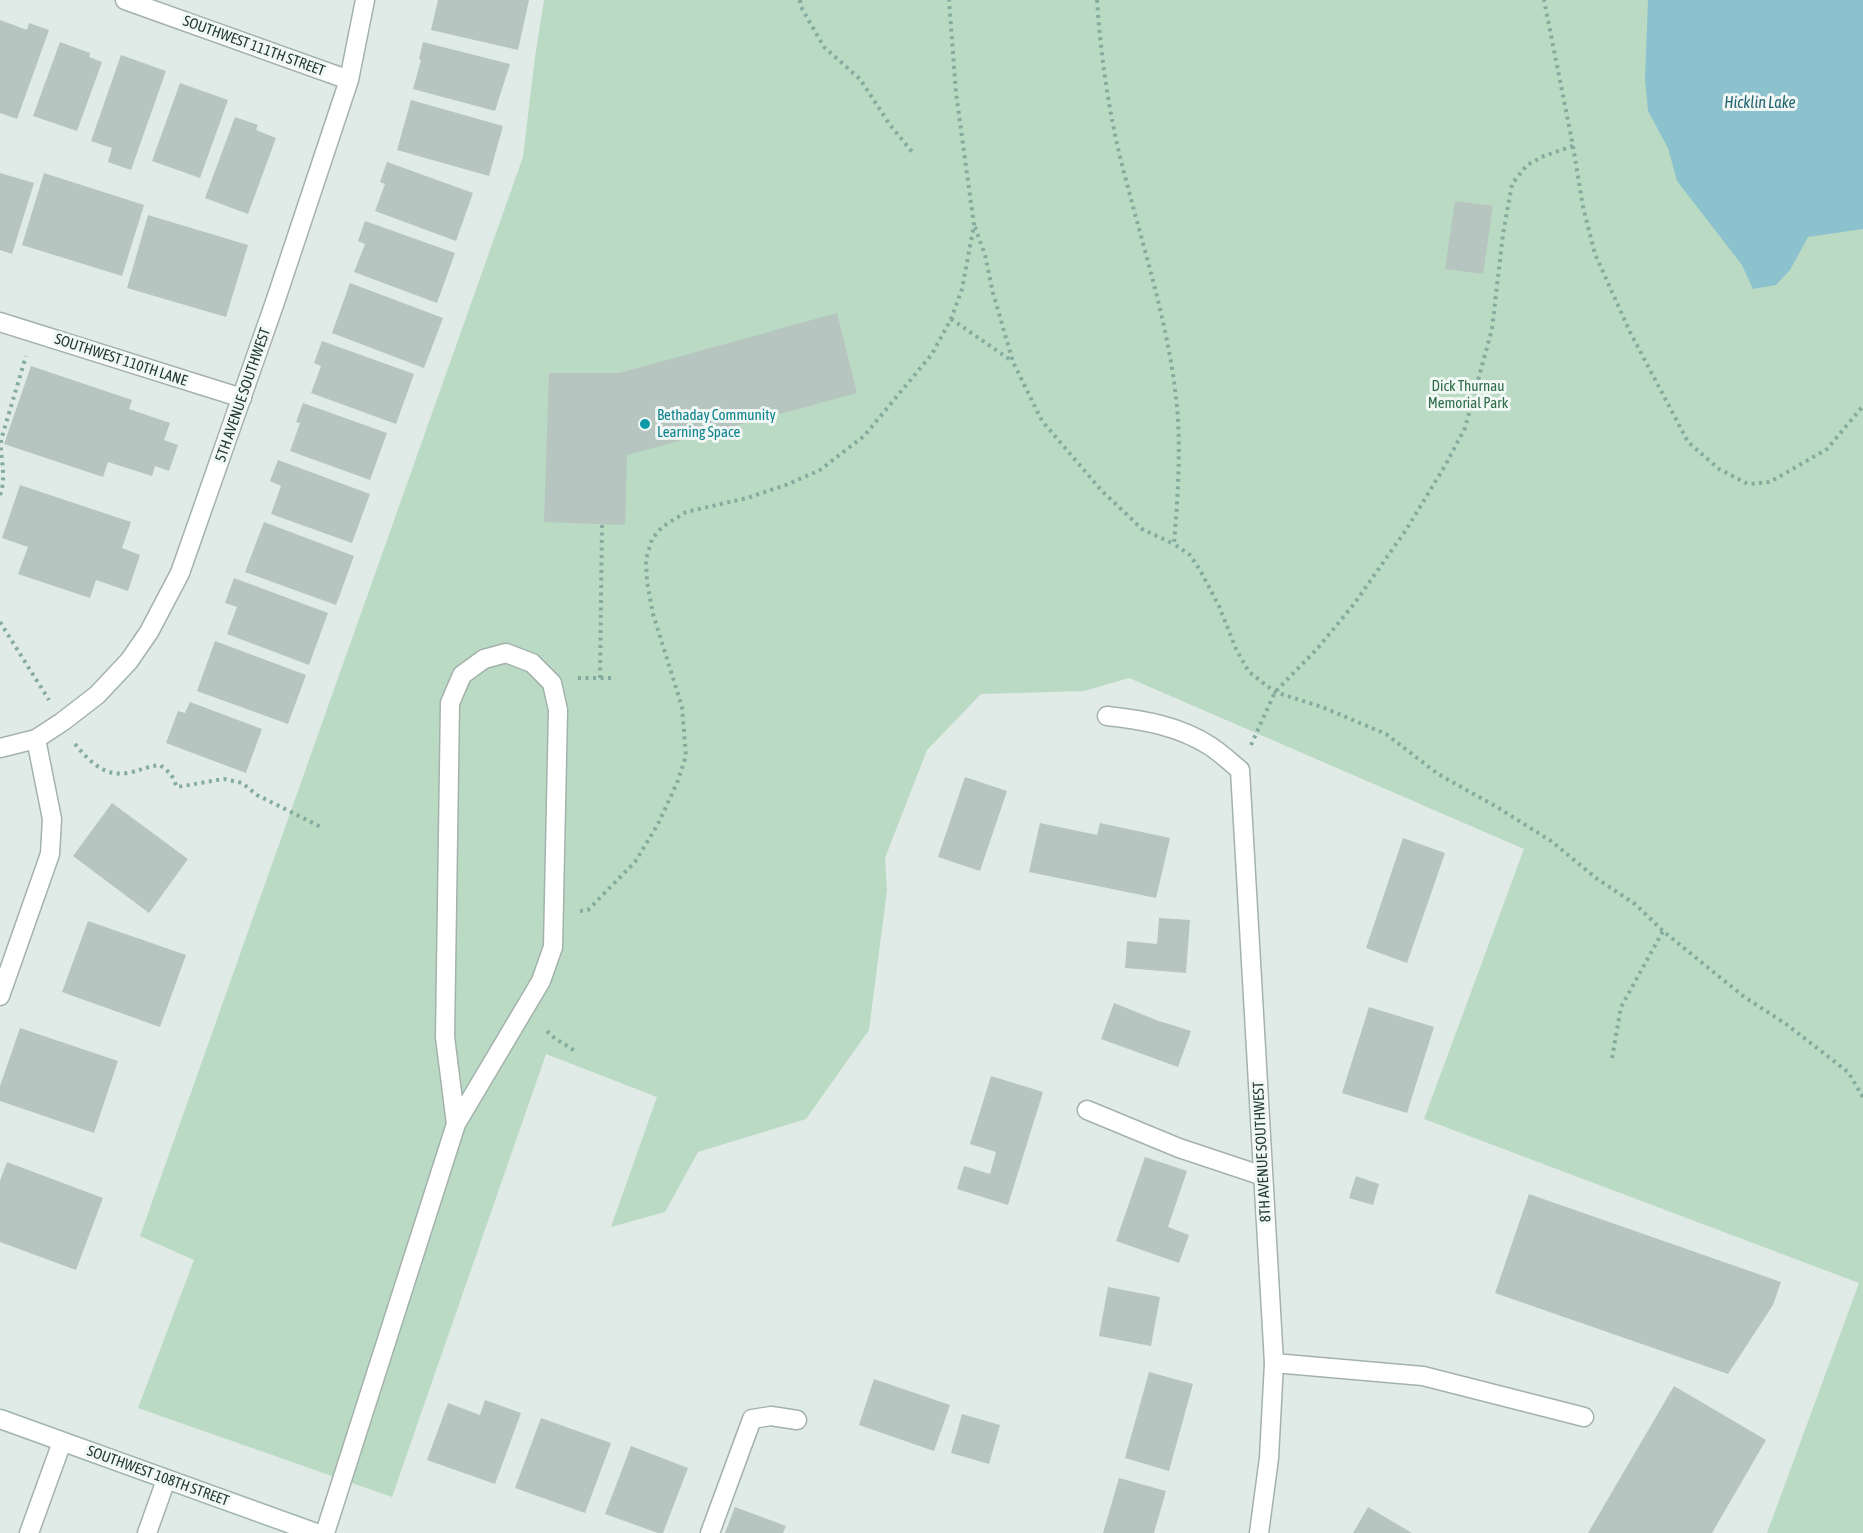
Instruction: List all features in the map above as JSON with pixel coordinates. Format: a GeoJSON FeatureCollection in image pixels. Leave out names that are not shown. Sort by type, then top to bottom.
{"type":"FeatureCollection","features":[{"type":"Feature","properties":{"kind":"street","name":"SOUTHWEST 111TH STREET"},"geometry":{"type":"LineString","coordinates":[[125,0],[349,80]]}},
{"type":"Feature","properties":{"kind":"street","name":"5TH AVENUE SOUTHWEST"},"geometry":{"type":"LineString","coordinates":[[0,748],[36,739],[97,695],[129,661],[149,632],[180,573],[242,398],[349,80],[365,0]]}},
{"type":"Feature","properties":{"kind":"street","name":"SOUTHWEST 110TH LANE"},"geometry":{"type":"LineString","coordinates":[[0,322],[242,398]]}},
{"type":"Feature","properties":{"kind":"street"},"geometry":{"type":"LineString","coordinates":[[325,1533],[456,1124],[541,981],[553,947],[558,710],[552,683],[532,663],[506,653],[484,658],[462,675],[450,703],[445,1037],[456,1124]]}},
{"type":"Feature","properties":{"kind":"street"},"geometry":{"type":"LineString","coordinates":[[1107,716],[1151,721],[1185,733],[1211,747],[1240,770]]}},
{"type":"Feature","properties":{"kind":"street"},"geometry":{"type":"LineString","coordinates":[[0,996],[50,854],[52,819],[36,739]]}},
{"type":"Feature","properties":{"kind":"street","name":"8TH AVENUE SOUTHWEST"},"geometry":{"type":"LineString","coordinates":[[1240,770],[1274,1363],[1269,1458],[1259,1533]]}},
{"type":"Feature","properties":{"kind":"street"},"geometry":{"type":"LineString","coordinates":[[1087,1110],[1179,1148],[1263,1176]]}},
{"type":"Feature","properties":{"kind":"street"},"geometry":{"type":"LineString","coordinates":[[1274,1363],[1423,1376],[1584,1418]]}},
{"type":"Feature","properties":{"kind":"street"},"geometry":{"type":"LineString","coordinates":[[710,1533],[752,1419],[771,1416],[797,1420]]}},
{"type":"Feature","properties":{"kind":"street","name":"SOUTHWEST 108TH STREET"},"geometry":{"type":"LineString","coordinates":[[0,1419],[316,1533]]}},
{"type":"Feature","properties":{"kind":"street"},"geometry":{"type":"LineString","coordinates":[[28,1533],[62,1442]]}},
{"type":"Feature","properties":{"kind":"street"},"geometry":{"type":"LineString","coordinates":[[147,1533],[166,1480]]}},
{"type":"Feature","properties":{"kind":"path"},"geometry":{"type":"LineString","coordinates":[[800,0],[801,6],[824,47],[860,79],[890,124],[913,153]]}},
{"type":"Feature","properties":{"kind":"path"},"geometry":{"type":"LineString","coordinates":[[949,0],[957,93],[974,225],[985,255],[993,293],[1013,362],[1042,421],[1101,490],[1142,530],[1174,544],[1190,555],[1219,606],[1236,649],[1249,672],[1275,692],[1322,707],[1386,734],[1438,774],[1551,841],[1596,878],[1635,904],[1663,931],[1743,996],[1786,1024],[1848,1072],[1863,1097]]}},
{"type":"Feature","properties":{"kind":"path"},"geometry":{"type":"LineString","coordinates":[[1097,0],[1099,32],[1121,159],[1149,262],[1170,356],[1175,392],[1178,488],[1174,544]]}},
{"type":"Feature","properties":{"kind":"path"},"geometry":{"type":"LineString","coordinates":[[1544,0],[1583,207],[1595,254],[1630,332],[1688,442],[1719,470],[1748,484],[1770,482],[1827,448],[1863,406]]}},
{"type":"Feature","properties":{"kind":"path"},"geometry":{"type":"LineString","coordinates":[[1240,770],[1275,692],[1317,650],[1354,604],[1406,530],[1446,464],[1465,428],[1492,329],[1503,234],[1512,184],[1527,165],[1544,156],[1573,146]]}},
{"type":"Feature","properties":{"kind":"path"},"geometry":{"type":"LineString","coordinates":[[605,893],[635,862],[658,824],[677,783],[686,756],[682,707],[653,614],[646,582],[646,559],[652,539],[662,526],[686,512],[776,488],[820,470],[864,436],[932,354],[951,319],[962,289],[974,225]]}},
{"type":"Feature","properties":{"kind":"path"},"geometry":{"type":"LineString","coordinates":[[951,319],[1013,362]]}},
{"type":"Feature","properties":{"kind":"path"},"geometry":{"type":"LineString","coordinates":[[0,495],[4,474],[0,453],[1,440],[33,332]]}},
{"type":"Feature","properties":{"kind":"path"},"geometry":{"type":"LineString","coordinates":[[600,678],[602,524]]}},
{"type":"Feature","properties":{"kind":"path"},"geometry":{"type":"LineString","coordinates":[[0,622],[50,702]]}},
{"type":"Feature","properties":{"kind":"path"},"geometry":{"type":"LineString","coordinates":[[75,744],[87,759],[105,771],[126,773],[147,766],[160,765],[171,774],[177,787],[224,779],[242,783],[256,795],[323,828]]}},
{"type":"Feature","properties":{"kind":"path"},"geometry":{"type":"LineString","coordinates":[[1612,1058],[1621,1007],[1663,931]]}},
{"type":"Feature","properties":{"kind":"path"},"geometry":{"type":"LineString","coordinates":[[548,1031],[553,1038],[576,1052]]}},
{"type":"Feature","properties":{"kind":"green space","name":"Dick Thurnau Memorial Park"},"geometry":{"type":"Polygon","coordinates":[[[544,0],[1863,0],[1863,1533],[1767,1533],[1859,1283],[1424,1119],[1524,849],[1129,678],[1084,691],[981,694],[927,750],[885,858],[887,890],[869,1030],[806,1119],[698,1152],[665,1212],[611,1227],[657,1097],[546,1054],[392,1497],[138,1408],[194,1260],[140,1236],[523,157],[544,0]]]}},
{"type":"Feature","properties":{"kind":"water","name":"Hicklin Lake"},"geometry":{"type":"Polygon","coordinates":[[[1648,0],[1863,0],[1863,229],[1808,237],[1790,270],[1776,285],[1753,289],[1742,265],[1677,181],[1668,148],[1648,111],[1645,79],[1648,0]]]}},
{"type":"Feature","properties":{"kind":"building"},"geometry":{"type":"Polygon","coordinates":[[[438,0],[529,0],[518,50],[431,30],[438,0]]]}},
{"type":"Feature","properties":{"kind":"building"},"geometry":{"type":"Polygon","coordinates":[[[0,20],[27,30],[29,23],[49,30],[17,119],[0,113],[0,20]]]}},
{"type":"Feature","properties":{"kind":"building"},"geometry":{"type":"Polygon","coordinates":[[[60,42],[90,53],[89,57],[102,62],[77,131],[33,116],[60,42]]]}},
{"type":"Feature","properties":{"kind":"building"},"geometry":{"type":"Polygon","coordinates":[[[423,42],[510,64],[495,111],[413,89],[423,42]]]}},
{"type":"Feature","properties":{"kind":"building"},"geometry":{"type":"Polygon","coordinates":[[[121,55],[166,71],[131,170],[108,162],[112,148],[91,141],[121,55]]]}},
{"type":"Feature","properties":{"kind":"building"},"geometry":{"type":"Polygon","coordinates":[[[180,83],[228,100],[200,178],[152,161],[180,83]]]}},
{"type":"Feature","properties":{"kind":"building"},"geometry":{"type":"Polygon","coordinates":[[[411,100],[503,126],[489,176],[397,150],[411,100]]]}},
{"type":"Feature","properties":{"kind":"building"},"geometry":{"type":"Polygon","coordinates":[[[235,117],[258,125],[256,130],[276,138],[248,214],[205,198],[235,117]]]}},
{"type":"Feature","properties":{"kind":"building"},"geometry":{"type":"Polygon","coordinates":[[[387,162],[473,193],[456,241],[375,211],[385,184],[380,182],[387,162]]]}},
{"type":"Feature","properties":{"kind":"building"},"geometry":{"type":"Polygon","coordinates":[[[0,173],[34,183],[12,254],[0,250],[0,173]]]}},
{"type":"Feature","properties":{"kind":"building"},"geometry":{"type":"Polygon","coordinates":[[[44,173],[144,205],[122,276],[22,245],[44,173]]]}},
{"type":"Feature","properties":{"kind":"building"},"geometry":{"type":"Polygon","coordinates":[[[1455,201],[1493,206],[1483,274],[1445,269],[1455,201]]]}},
{"type":"Feature","properties":{"kind":"building"},"geometry":{"type":"Polygon","coordinates":[[[148,215],[248,245],[226,317],[127,288],[148,215]]]}},
{"type":"Feature","properties":{"kind":"building"},"geometry":{"type":"Polygon","coordinates":[[[365,221],[455,253],[437,303],[354,272],[365,244],[358,241],[365,221]]]}},
{"type":"Feature","properties":{"kind":"building"},"geometry":{"type":"Polygon","coordinates":[[[350,283],[443,318],[424,368],[332,333],[350,283]]]}},
{"type":"Feature","properties":{"kind":"building","name":"Bethaday Community Learning Space"},"geometry":{"type":"Polygon","coordinates":[[[837,313],[857,393],[627,455],[625,525],[544,522],[549,373],[620,373],[837,313]]]}},
{"type":"Feature","properties":{"kind":"building"},"geometry":{"type":"Polygon","coordinates":[[[322,341],[414,374],[396,424],[311,393],[321,366],[314,363],[322,341]]]}},
{"type":"Feature","properties":{"kind":"building"},"geometry":{"type":"Polygon","coordinates":[[[31,366],[132,400],[129,409],[170,423],[164,440],[178,445],[169,471],[155,466],[152,476],[108,462],[103,477],[4,444],[31,366]]]}},
{"type":"Feature","properties":{"kind":"building"},"geometry":{"type":"Polygon","coordinates":[[[303,403],[387,433],[370,480],[290,451],[300,423],[296,422],[303,403]]]}},
{"type":"Feature","properties":{"kind":"building"},"geometry":{"type":"Polygon","coordinates":[[[278,460],[370,494],[352,543],[271,514],[281,486],[270,481],[278,460]]]}},
{"type":"Feature","properties":{"kind":"building"},"geometry":{"type":"Polygon","coordinates":[[[20,485],[131,522],[122,548],[140,555],[128,591],[96,580],[90,598],[18,574],[28,547],[2,538],[20,485]]]}},
{"type":"Feature","properties":{"kind":"building"},"geometry":{"type":"Polygon","coordinates":[[[264,522],[354,556],[336,605],[245,572],[264,522]]]}},
{"type":"Feature","properties":{"kind":"building"},"geometry":{"type":"Polygon","coordinates":[[[234,578],[328,613],[309,665],[227,634],[237,607],[225,603],[234,578]]]}},
{"type":"Feature","properties":{"kind":"building"},"geometry":{"type":"Polygon","coordinates":[[[215,641],[306,675],[288,724],[197,691],[215,641]]]}},
{"type":"Feature","properties":{"kind":"building"},"geometry":{"type":"Polygon","coordinates":[[[190,702],[262,729],[246,773],[166,743],[178,711],[185,713],[190,702]]]}},
{"type":"Feature","properties":{"kind":"building"},"geometry":{"type":"Polygon","coordinates":[[[965,777],[1007,791],[980,871],[938,857],[965,777]]]}},
{"type":"Feature","properties":{"kind":"building"},"geometry":{"type":"Polygon","coordinates":[[[112,803],[188,859],[149,913],[73,856],[112,803]]]}},
{"type":"Feature","properties":{"kind":"building"},"geometry":{"type":"Polygon","coordinates":[[[1040,823],[1097,835],[1100,823],[1170,838],[1156,898],[1029,872],[1040,823]]]}},
{"type":"Feature","properties":{"kind":"building"},"geometry":{"type":"Polygon","coordinates":[[[1403,838],[1445,853],[1407,963],[1366,948],[1403,838]]]}},
{"type":"Feature","properties":{"kind":"building"},"geometry":{"type":"Polygon","coordinates":[[[1159,918],[1190,920],[1186,973],[1125,968],[1127,941],[1157,944],[1159,918]]]}},
{"type":"Feature","properties":{"kind":"building"},"geometry":{"type":"Polygon","coordinates":[[[88,921],[186,955],[160,1027],[62,992],[88,921]]]}},
{"type":"Feature","properties":{"kind":"building"},"geometry":{"type":"Polygon","coordinates":[[[1114,1003],[1191,1031],[1178,1067],[1101,1039],[1114,1003]]]}},
{"type":"Feature","properties":{"kind":"building"},"geometry":{"type":"Polygon","coordinates":[[[1369,1007],[1434,1027],[1407,1113],[1342,1093],[1369,1007]]]}},
{"type":"Feature","properties":{"kind":"building"},"geometry":{"type":"Polygon","coordinates":[[[20,1028],[118,1061],[94,1133],[0,1101],[0,1086],[20,1028]]]}},
{"type":"Feature","properties":{"kind":"building"},"geometry":{"type":"Polygon","coordinates":[[[991,1076],[1043,1092],[1008,1205],[957,1189],[964,1166],[990,1174],[996,1152],[970,1144],[991,1076]]]}},
{"type":"Feature","properties":{"kind":"building"},"geometry":{"type":"Polygon","coordinates":[[[1145,1157],[1187,1171],[1168,1227],[1189,1235],[1179,1263],[1116,1241],[1145,1157]]]}},
{"type":"Feature","properties":{"kind":"building"},"geometry":{"type":"Polygon","coordinates":[[[7,1162],[103,1198],[76,1270],[0,1242],[0,1181],[7,1162]]]}},
{"type":"Feature","properties":{"kind":"building"},"geometry":{"type":"Polygon","coordinates":[[[1356,1176],[1379,1184],[1373,1205],[1349,1198],[1356,1176]]]}},
{"type":"Feature","properties":{"kind":"building"},"geometry":{"type":"Polygon","coordinates":[[[1529,1194],[1781,1282],[1773,1305],[1728,1374],[1495,1293],[1529,1194]]]}},
{"type":"Feature","properties":{"kind":"building"},"geometry":{"type":"Polygon","coordinates":[[[1108,1287],[1160,1297],[1151,1346],[1099,1336],[1108,1287]]]}},
{"type":"Feature","properties":{"kind":"building"},"geometry":{"type":"Polygon","coordinates":[[[1149,1372],[1193,1384],[1169,1471],[1125,1458],[1149,1372]]]}},
{"type":"Feature","properties":{"kind":"building"},"geometry":{"type":"Polygon","coordinates":[[[874,1379],[950,1405],[934,1451],[859,1425],[874,1379]]]}},
{"type":"Feature","properties":{"kind":"building"},"geometry":{"type":"Polygon","coordinates":[[[1674,1386],[1766,1440],[1712,1533],[1588,1533],[1674,1386]]]}},
{"type":"Feature","properties":{"kind":"building"},"geometry":{"type":"Polygon","coordinates":[[[485,1400],[521,1413],[495,1484],[427,1460],[448,1403],[480,1415],[485,1400]]]}},
{"type":"Feature","properties":{"kind":"building"},"geometry":{"type":"Polygon","coordinates":[[[962,1414],[1000,1425],[989,1464],[951,1453],[962,1414]]]}},
{"type":"Feature","properties":{"kind":"building"},"geometry":{"type":"Polygon","coordinates":[[[541,1418],[611,1443],[585,1513],[515,1488],[541,1418]]]}},
{"type":"Feature","properties":{"kind":"building"},"geometry":{"type":"Polygon","coordinates":[[[631,1446],[688,1468],[663,1533],[605,1514],[631,1446]]]}},
{"type":"Feature","properties":{"kind":"building"},"geometry":{"type":"Polygon","coordinates":[[[1119,1478],[1166,1491],[1154,1533],[1103,1533],[1119,1478]]]}},
{"type":"Feature","properties":{"kind":"building"},"geometry":{"type":"Polygon","coordinates":[[[735,1507],[786,1526],[783,1533],[725,1533],[735,1507]]]}},
{"type":"Feature","properties":{"kind":"building"},"geometry":{"type":"Polygon","coordinates":[[[1368,1507],[1412,1533],[1353,1533],[1368,1507]]]}},
{"type":"Feature","properties":{"kind":"place","name":"Bethaday Community Learning Space"},"geometry":{"type":"Point","coordinates":[645,424]}}]}
